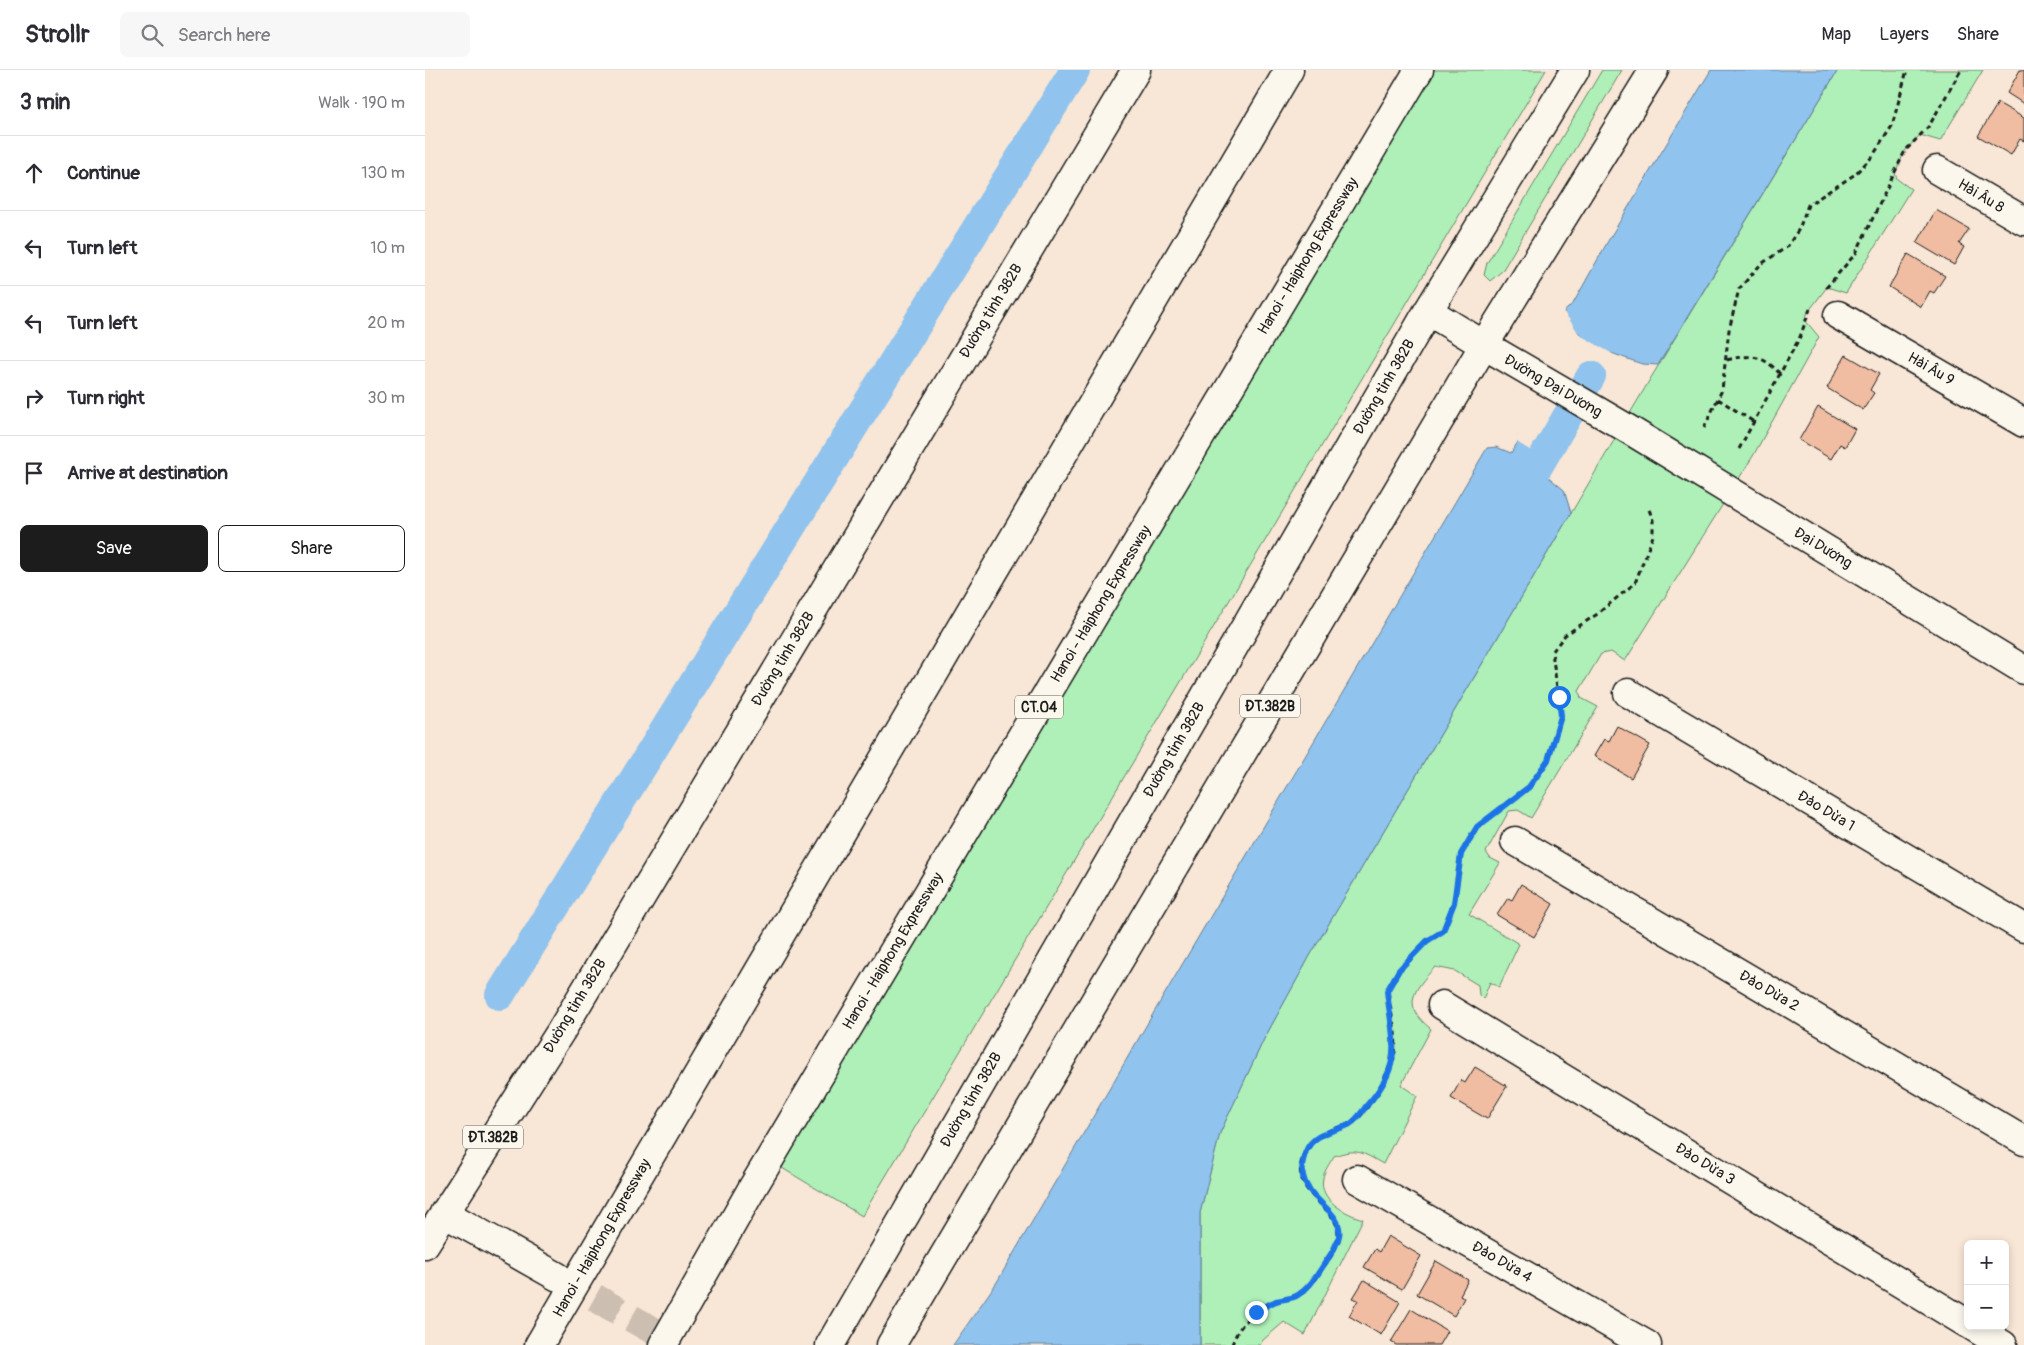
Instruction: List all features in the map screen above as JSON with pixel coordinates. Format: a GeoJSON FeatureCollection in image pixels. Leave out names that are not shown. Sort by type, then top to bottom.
{"type":"FeatureCollection","features":[{"type":"Feature","properties":{"kind":"main road","name":"Đường tỉnh 382B"},"geometry":{"type":"LineString","coordinates":[[425,1244],[561,1031],[1135,70]]}},
{"type":"Feature","properties":{"kind":"main road","name":"Hanoi - Haiphong Expressway"},"geometry":{"type":"LineString","coordinates":[[539,1345],[1289,70]]}},
{"type":"Feature","properties":{"kind":"main road","name":"Hanoi - Haiphong Expressway"},"geometry":{"type":"LineString","coordinates":[[663,1345],[758,1178],[1419,70]]}},
{"type":"Feature","properties":{"kind":"main road","name":"Đường tỉnh 382B"},"geometry":{"type":"LineString","coordinates":[[830,1345],[1428,311],[1575,70]]}},
{"type":"Feature","properties":{"kind":"main road","name":"ĐT.382B"},"geometry":{"type":"LineString","coordinates":[[891,1345],[1484,345],[1655,70]]}},
{"type":"Feature","properties":{"kind":"main road","name":"Hải Âu 8"},"geometry":{"type":"LineString","coordinates":[[1937,170],[2024,221]]}},
{"type":"Feature","properties":{"kind":"main road"},"geometry":{"type":"LineString","coordinates":[[1428,311],[1484,345]]}},
{"type":"Feature","properties":{"kind":"main road","name":"Hải Âu 9"},"geometry":{"type":"LineString","coordinates":[[1838,315],[2024,423]]}},
{"type":"Feature","properties":{"kind":"main road","name":"Đường Đại Dương"},"geometry":{"type":"LineString","coordinates":[[1484,345],[1623,426]]}},
{"type":"Feature","properties":{"kind":"main road","name":"Đại Dương"},"geometry":{"type":"LineString","coordinates":[[1623,426],[2024,670]]}},
{"type":"Feature","properties":{"kind":"main road","name":"Đảo Dừa 1"},"geometry":{"type":"LineString","coordinates":[[1628,693],[2024,928]]}},
{"type":"Feature","properties":{"kind":"main road","name":"Đảo Dừa 2"},"geometry":{"type":"LineString","coordinates":[[1515,841],[2024,1141]]}},
{"type":"Feature","properties":{"kind":"main road","name":"Đảo Dừa 3"},"geometry":{"type":"LineString","coordinates":[[1442,1005],[1964,1322]]}},
{"type":"Feature","properties":{"kind":"main road","name":"Đảo Dừa 4"},"geometry":{"type":"LineString","coordinates":[[1357,1179],[1647,1345]]}},
{"type":"Feature","properties":{"kind":"main road"},"geometry":{"type":"LineString","coordinates":[[444,1213],[559,1277]]}},
{"type":"Feature","properties":{"kind":"main road"},"geometry":{"type":"LineString","coordinates":[[1979,1330],[2003,1345]]}},
{"type":"Feature","properties":{"kind":"path"},"geometry":{"type":"LineString","coordinates":[[1704,428],[1722,390],[1729,330],[1739,289],[1761,264],[1787,248],[1799,228],[1808,205],[1854,175],[1872,157],[1892,126],[1907,70]]}},
{"type":"Feature","properties":{"kind":"path"},"geometry":{"type":"LineString","coordinates":[[1822,293],[1856,253],[1905,151],[1929,126],[1961,70]]}},
{"type":"Feature","properties":{"kind":"path"},"geometry":{"type":"LineString","coordinates":[[1739,449],[1801,337],[1807,312],[1812,306]]}},
{"type":"Feature","properties":{"kind":"path"},"geometry":{"type":"LineString","coordinates":[[1727,360],[1743,356],[1757,357],[1770,363],[1780,374]]}},
{"type":"Feature","properties":{"kind":"path"},"geometry":{"type":"LineString","coordinates":[[1718,399],[1754,422]]}},
{"type":"Feature","properties":{"kind":"path"},"geometry":{"type":"LineString","coordinates":[[1231,1345],[1241,1326],[1256,1312],[1276,1302],[1299,1295],[1314,1279],[1331,1254],[1339,1235],[1336,1220],[1315,1198],[1301,1173],[1301,1165],[1307,1148],[1318,1137],[1331,1130],[1351,1124],[1375,1097],[1387,1076],[1395,1051],[1393,1024],[1387,991],[1405,964],[1427,941],[1443,931],[1454,903],[1461,854],[1477,827],[1529,787],[1548,760],[1561,716],[1552,652],[1565,635],[1596,615],[1635,583],[1653,536],[1653,520],[1648,507]]}},
{"type":"Feature","properties":{"kind":"green space"},"geometry":{"type":"Polygon","coordinates":[[[1427,70],[1546,70],[862,1216],[777,1165],[1427,70]]]}},
{"type":"Feature","properties":{"kind":"green space"},"geometry":{"type":"Polygon","coordinates":[[[1602,70],[1622,70],[1502,271],[1490,281],[1484,275],[1487,263],[1602,70]]]}},
{"type":"Feature","properties":{"kind":"green space"},"geometry":{"type":"Polygon","coordinates":[[[1838,70],[1983,70],[1940,141],[1920,135],[1905,151],[1895,173],[1897,179],[1911,189],[1846,293],[1827,287],[1808,312],[1805,320],[1819,337],[1753,456],[1625,661],[1611,652],[1601,654],[1579,691],[1581,698],[1598,707],[1531,818],[1518,810],[1509,811],[1486,852],[1490,858],[1500,863],[1469,914],[1519,944],[1499,987],[1490,982],[1483,999],[1479,995],[1478,985],[1455,971],[1435,967],[1416,991],[1413,1005],[1416,1013],[1431,1029],[1401,1085],[1417,1096],[1383,1164],[1359,1152],[1348,1152],[1334,1156],[1326,1170],[1323,1186],[1329,1199],[1342,1210],[1363,1219],[1305,1335],[1284,1322],[1263,1340],[1260,1345],[1200,1345],[1200,1213],[1220,1133],[1264,1039],[1311,954],[1652,376],[1838,70]]]}},
{"type":"Feature","properties":{"kind":"water"},"geometry":{"type":"Polygon","coordinates":[[[1711,70],[1838,70],[1658,365],[1642,364],[1611,353],[1533,464],[1564,490],[1571,513],[1311,954],[1264,1039],[1220,1133],[1200,1213],[1200,1345],[953,1345],[997,1282],[1487,448],[1496,447],[1511,453],[1584,338],[1570,324],[1564,312],[1574,302],[1608,241],[1711,70]]]}},
{"type":"Feature","properties":{"kind":"pier"},"geometry":{"type":"Polygon","coordinates":[[[1564,312],[1580,335],[1623,360],[1612,356],[1541,457],[1515,441],[1581,338],[1568,325],[1562,315],[1564,312]]]}},
{"type":"Feature","properties":{"kind":"building"},"geometry":{"type":"Polygon","coordinates":[[[2020,70],[2024,70],[2024,104],[2007,93],[2020,70]]]}},
{"type":"Feature","properties":{"kind":"building"},"geometry":{"type":"Polygon","coordinates":[[[1998,103],[2024,118],[2024,141],[2020,139],[2011,155],[1978,136],[1998,103]]]}},
{"type":"Feature","properties":{"kind":"building"},"geometry":{"type":"Polygon","coordinates":[[[1936,210],[1969,229],[1959,244],[1964,247],[1954,265],[1917,243],[1936,210]]]}},
{"type":"Feature","properties":{"kind":"building"},"geometry":{"type":"Polygon","coordinates":[[[1908,254],[1945,276],[1934,293],[1930,291],[1921,307],[1889,287],[1908,254]]]}},
{"type":"Feature","properties":{"kind":"building"},"geometry":{"type":"Polygon","coordinates":[[[1846,355],[1879,374],[1870,390],[1874,393],[1863,410],[1827,388],[1846,355]]]}},
{"type":"Feature","properties":{"kind":"building"},"geometry":{"type":"Polygon","coordinates":[[[1818,407],[1855,429],[1845,447],[1840,444],[1831,459],[1799,440],[1818,407]]]}},
{"type":"Feature","properties":{"kind":"building"},"geometry":{"type":"Polygon","coordinates":[[[1617,726],[1650,745],[1631,778],[1594,756],[1604,739],[1609,741],[1617,726]]]}},
{"type":"Feature","properties":{"kind":"building"},"geometry":{"type":"Polygon","coordinates":[[[1521,884],[1553,904],[1534,937],[1497,915],[1508,898],[1512,900],[1521,884]]]}},
{"type":"Feature","properties":{"kind":"building"},"geometry":{"type":"Polygon","coordinates":[[[1475,1067],[1507,1086],[1487,1119],[1451,1098],[1461,1080],[1465,1083],[1475,1067]]]}},
{"type":"Feature","properties":{"kind":"building"},"geometry":{"type":"Polygon","coordinates":[[[1388,1236],[1421,1256],[1402,1289],[1364,1267],[1375,1249],[1379,1252],[1388,1236]]]}},
{"type":"Feature","properties":{"kind":"building"},"geometry":{"type":"Polygon","coordinates":[[[1436,1261],[1468,1280],[1460,1295],[1464,1298],[1454,1316],[1417,1294],[1436,1261]]]}},
{"type":"Feature","properties":{"kind":"building"},"geometry":{"type":"Polygon","coordinates":[[[1364,1280],[1400,1302],[1381,1335],[1349,1316],[1358,1300],[1353,1298],[1364,1280]]]}},
{"type":"Feature","properties":{"kind":"building"},"geometry":{"type":"Polygon","coordinates":[[[1411,1309],[1447,1331],[1439,1345],[1396,1345],[1391,1342],[1411,1309]]]}},
{"type":"Feature","properties":{"kind":"waterway"},"geometry":{"type":"LineString","coordinates":[[500,995],[1075,70]]}},
{"type":"Feature","properties":{"kind":"waterway"},"geometry":{"type":"LineString","coordinates":[[1517,502],[1591,376]]}},
{"type":"Feature","properties":{"kind":"tunnel"},"geometry":{"type":"LineString","coordinates":[[558,1277],[679,1345]]}},
{"type":"Feature","properties":{"kind":"route"},"geometry":{"type":"LineString","coordinates":[[1256,1312],[1276,1302],[1299,1295],[1314,1279],[1331,1254],[1339,1235],[1336,1220],[1315,1198],[1307,1187],[1301,1173],[1301,1165],[1307,1148],[1318,1137],[1331,1130],[1351,1124],[1375,1097],[1387,1076],[1395,1051],[1393,1024],[1387,991],[1399,970],[1427,941],[1443,931],[1454,903],[1461,854],[1477,827],[1529,787],[1548,760],[1561,716],[1559,697]]}}]}
